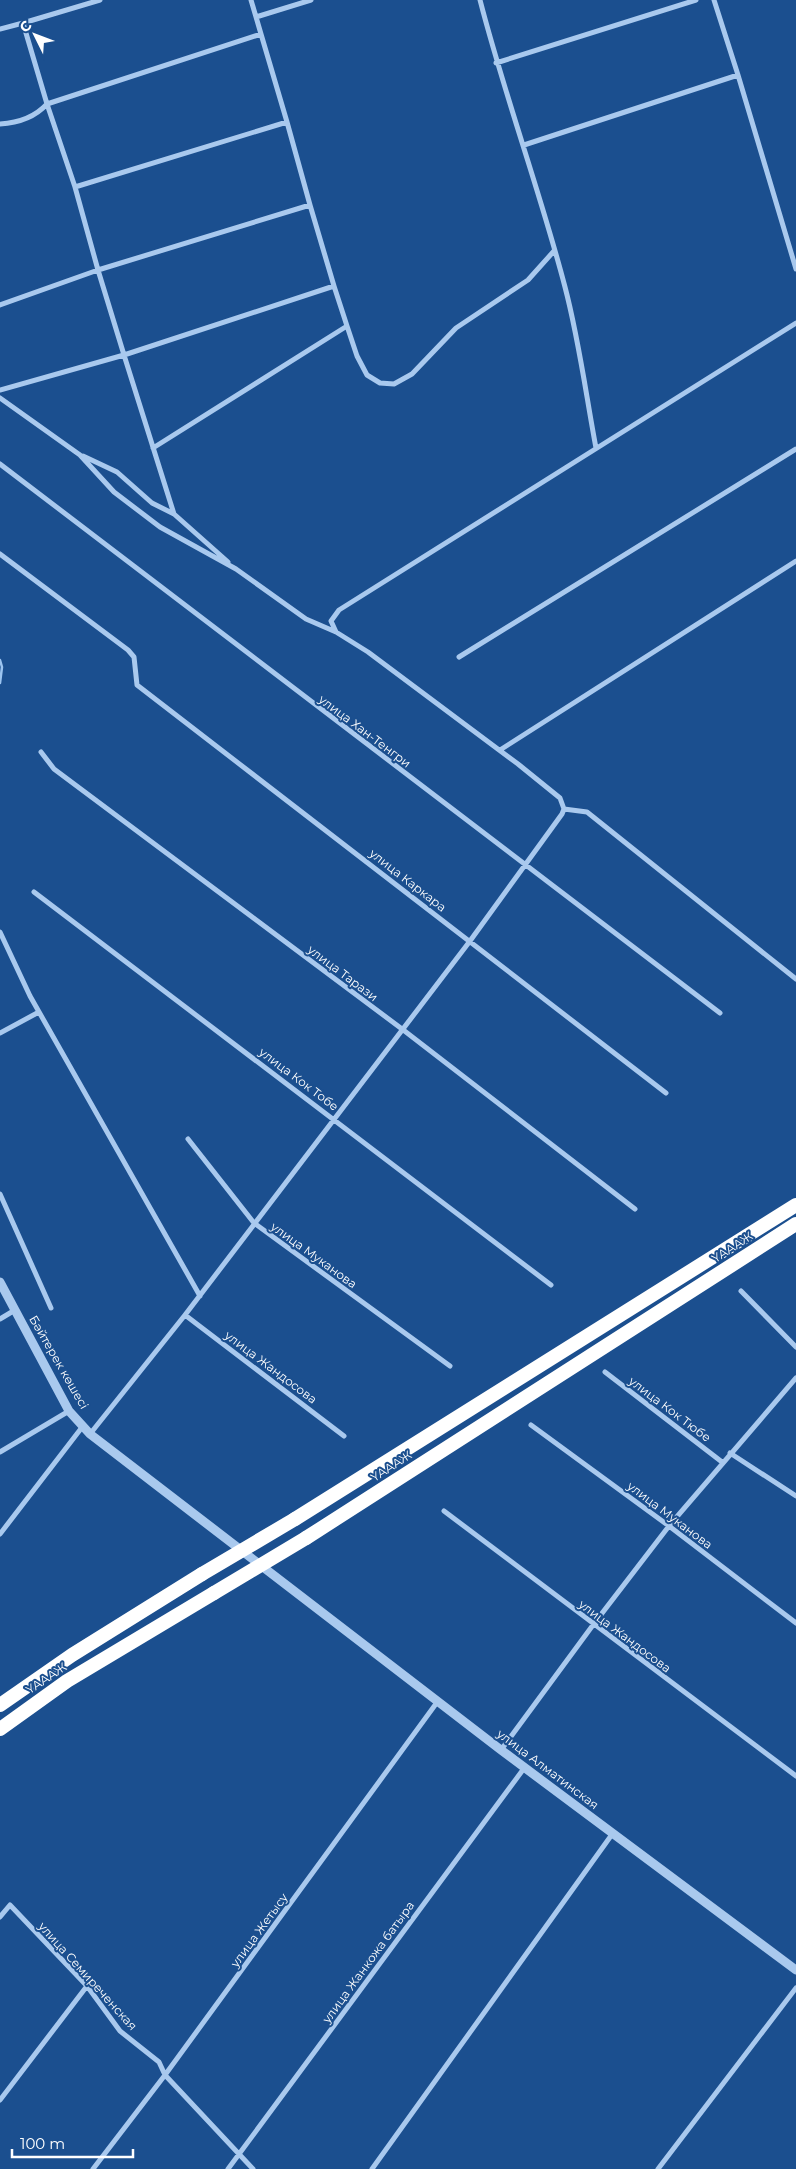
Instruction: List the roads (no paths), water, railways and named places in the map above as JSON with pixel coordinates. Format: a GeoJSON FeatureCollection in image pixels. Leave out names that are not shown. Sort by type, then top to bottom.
{"type":"FeatureCollection","features":[{"type":"Feature","properties":{"kind":"highway","name":"ҮАААЖ"},"geometry":{"type":"LineString","coordinates":[[0,1704],[72,1655],[295,1519],[796,1205]]}},
{"type":"Feature","properties":{"kind":"highway","name":"ҮАААЖ"},"geometry":{"type":"LineString","coordinates":[[0,1728],[67,1681],[306,1538],[796,1224]]}},
{"type":"Feature","properties":{"kind":"street"},"geometry":{"type":"LineString","coordinates":[[0,28],[100,0]]}},
{"type":"Feature","properties":{"kind":"street"},"geometry":{"type":"LineString","coordinates":[[251,0],[334,286],[357,356],[367,375],[380,383],[394,384],[412,374],[456,328],[528,280],[554,251]]}},
{"type":"Feature","properties":{"kind":"street"},"geometry":{"type":"LineString","coordinates":[[256,17],[311,0]]}},
{"type":"Feature","properties":{"kind":"street"},"geometry":{"type":"LineString","coordinates":[[480,0],[496,63],[524,145],[566,289],[596,448]]}},
{"type":"Feature","properties":{"kind":"street"},"geometry":{"type":"LineString","coordinates":[[496,63],[696,0]]}},
{"type":"Feature","properties":{"kind":"street"},"geometry":{"type":"LineString","coordinates":[[714,0],[796,269]]}},
{"type":"Feature","properties":{"kind":"street"},"geometry":{"type":"LineString","coordinates":[[23,23],[174,514]]}},
{"type":"Feature","properties":{"kind":"street"},"geometry":{"type":"LineString","coordinates":[[0,124],[27,118],[41,111],[47,104],[261,34]]}},
{"type":"Feature","properties":{"kind":"street"},"geometry":{"type":"LineString","coordinates":[[524,145],[738,75]]}},
{"type":"Feature","properties":{"kind":"street"},"geometry":{"type":"LineString","coordinates":[[75,187],[287,122]]}},
{"type":"Feature","properties":{"kind":"street"},"geometry":{"type":"LineString","coordinates":[[0,304],[98,270],[310,205]]}},
{"type":"Feature","properties":{"kind":"street"},"geometry":{"type":"LineString","coordinates":[[0,390],[124,355],[334,286]]}},
{"type":"Feature","properties":{"kind":"street"},"geometry":{"type":"LineString","coordinates":[[336,632],[331,621],[340,610],[796,323]]}},
{"type":"Feature","properties":{"kind":"street"},"geometry":{"type":"LineString","coordinates":[[153,448],[347,326]]}},
{"type":"Feature","properties":{"kind":"street"},"geometry":{"type":"LineString","coordinates":[[0,398],[80,455],[117,472],[152,503],[174,514],[236,569],[306,619],[336,632],[368,652],[500,750],[560,798],[564,809],[526,866],[470,941],[200,1296],[90,1434]]}},
{"type":"Feature","properties":{"kind":"street"},"geometry":{"type":"LineString","coordinates":[[459,657],[796,449]]}},
{"type":"Feature","properties":{"kind":"street"},"geometry":{"type":"LineString","coordinates":[[80,455],[114,492],[160,527],[236,569]]}},
{"type":"Feature","properties":{"kind":"street","name":"улица Хан-Тенгри"},"geometry":{"type":"LineString","coordinates":[[0,464],[720,1012]]}},
{"type":"Feature","properties":{"kind":"street","name":"улица Каркара"},"geometry":{"type":"LineString","coordinates":[[0,554],[128,650],[134,657],[137,685],[666,1093]]}},
{"type":"Feature","properties":{"kind":"street"},"geometry":{"type":"LineString","coordinates":[[500,750],[796,561]]}},
{"type":"Feature","properties":{"kind":"street","name":"улица Тарази"},"geometry":{"type":"LineString","coordinates":[[41,752],[54,769],[402,1029],[635,1209]]}},
{"type":"Feature","properties":{"kind":"street"},"geometry":{"type":"LineString","coordinates":[[564,809],[586,812],[796,979]]}},
{"type":"Feature","properties":{"kind":"street","name":"улица Кок Тобе"},"geometry":{"type":"LineString","coordinates":[[34,892],[334,1118],[551,1285]]}},
{"type":"Feature","properties":{"kind":"street"},"geometry":{"type":"LineString","coordinates":[[0,932],[39,1012],[200,1296]]}},
{"type":"Feature","properties":{"kind":"street"},"geometry":{"type":"LineString","coordinates":[[0,1033],[39,1012]]}},
{"type":"Feature","properties":{"kind":"street","name":"улица Муканова"},"geometry":{"type":"LineString","coordinates":[[188,1139],[254,1223],[450,1366]]}},
{"type":"Feature","properties":{"kind":"street"},"geometry":{"type":"LineString","coordinates":[[0,1194],[50,1308]]}},
{"type":"Feature","properties":{"kind":"street","name":"Бәйтерек көшесі"},"geometry":{"type":"LineString","coordinates":[[0,1282],[69,1412],[90,1434],[288,1586]]}},
{"type":"Feature","properties":{"kind":"street"},"geometry":{"type":"LineString","coordinates":[[741,1290],[796,1347]]}},
{"type":"Feature","properties":{"kind":"street"},"geometry":{"type":"LineString","coordinates":[[0,1319],[15,1310]]}},
{"type":"Feature","properties":{"kind":"street","name":"улица Жандосова"},"geometry":{"type":"LineString","coordinates":[[185,1315],[344,1436]]}},
{"type":"Feature","properties":{"kind":"street","name":"улица Кок Тюбе"},"geometry":{"type":"LineString","coordinates":[[605,1372],[722,1462]]}},
{"type":"Feature","properties":{"kind":"street"},"geometry":{"type":"LineString","coordinates":[[501,1750],[669,1526],[796,1378]]}},
{"type":"Feature","properties":{"kind":"street"},"geometry":{"type":"LineString","coordinates":[[0,1452],[69,1412]]}},
{"type":"Feature","properties":{"kind":"street","name":"улица Муканова"},"geometry":{"type":"LineString","coordinates":[[531,1425],[669,1526],[796,1623]]}},
{"type":"Feature","properties":{"kind":"street"},"geometry":{"type":"LineString","coordinates":[[0,1534],[83,1426]]}},
{"type":"Feature","properties":{"kind":"street"},"geometry":{"type":"LineString","coordinates":[[730,1453],[796,1496]]}},
{"type":"Feature","properties":{"kind":"street","name":"улица Жандосова"},"geometry":{"type":"LineString","coordinates":[[444,1511],[796,1776]]}},
{"type":"Feature","properties":{"kind":"street","name":"улица Алматинская"},"geometry":{"type":"LineString","coordinates":[[288,1586],[501,1750],[796,1970]]}},
{"type":"Feature","properties":{"kind":"street","name":"улица Жетысу"},"geometry":{"type":"LineString","coordinates":[[93,2169],[166,2075],[438,1700]]}},
{"type":"Feature","properties":{"kind":"street","name":"улица Жанкожа батыра"},"geometry":{"type":"LineString","coordinates":[[228,2169],[524,1767]]}},
{"type":"Feature","properties":{"kind":"street"},"geometry":{"type":"LineString","coordinates":[[372,2169],[613,1833]]}},
{"type":"Feature","properties":{"kind":"street","name":"улица Семиреченская"},"geometry":{"type":"LineString","coordinates":[[0,1917],[10,1905],[87,1986],[120,2031],[158,2062],[166,2075],[253,2169]]}},
{"type":"Feature","properties":{"kind":"street"},"geometry":{"type":"LineString","coordinates":[[0,2100],[87,1986]]}},
{"type":"Feature","properties":{"kind":"street"},"geometry":{"type":"LineString","coordinates":[[658,2169],[796,1988]]}},
{"type":"Feature","properties":{"kind":"waterway"},"geometry":{"type":"LineString","coordinates":[[0,660],[2,667],[0,683]]}}]}
